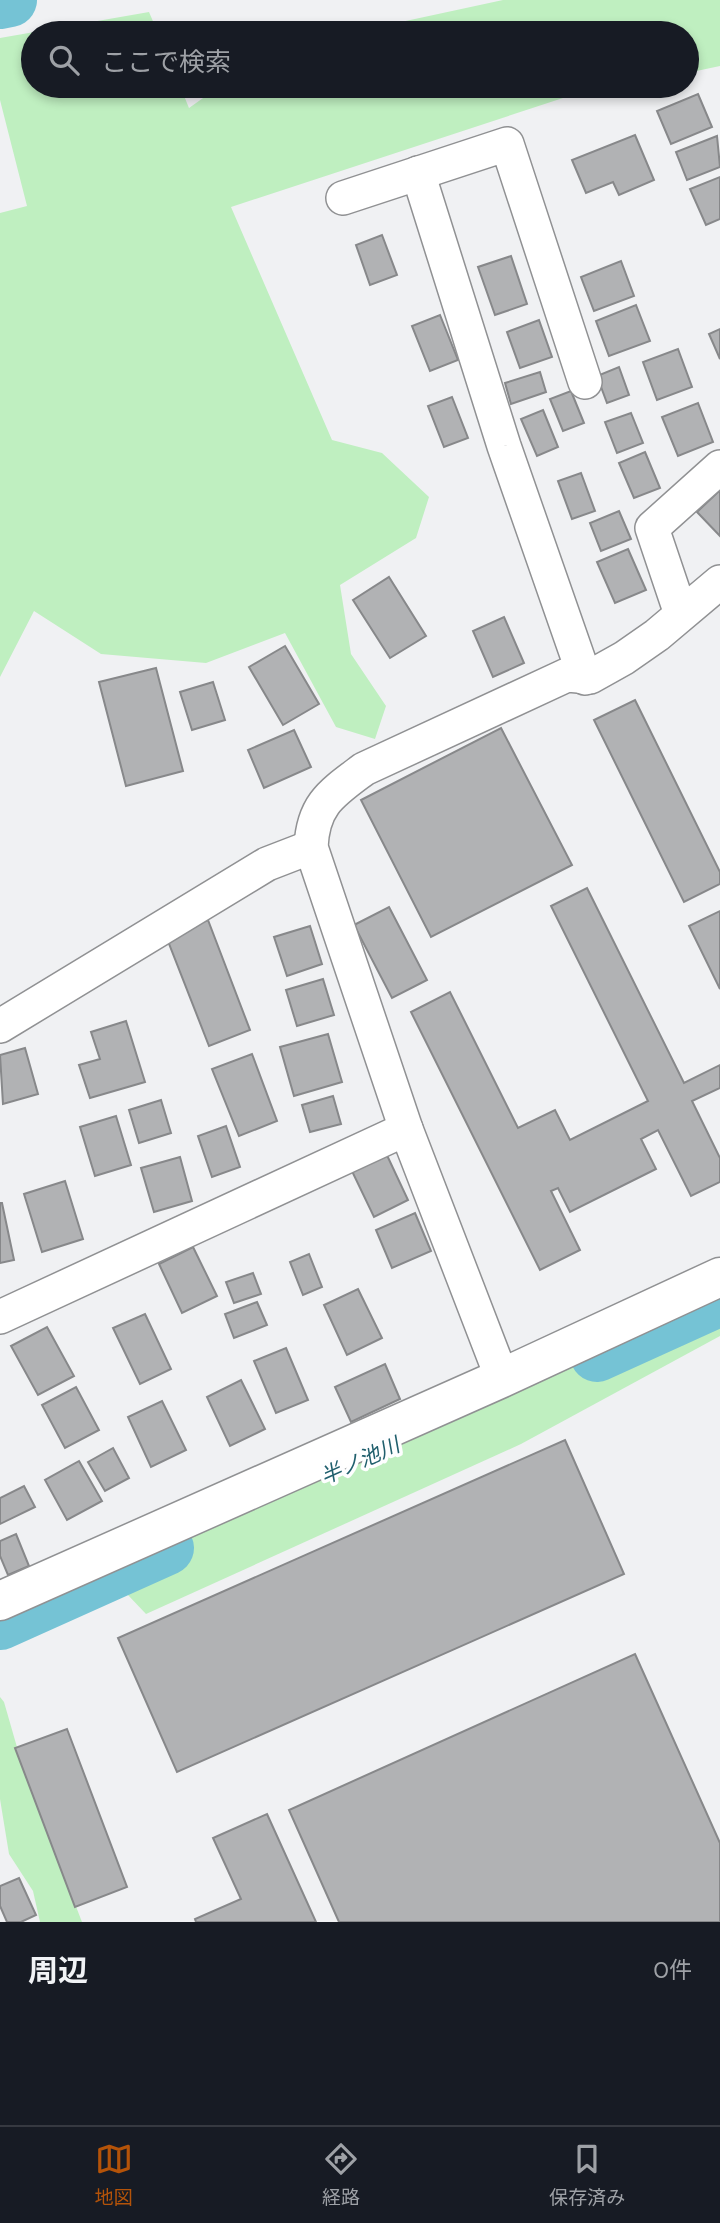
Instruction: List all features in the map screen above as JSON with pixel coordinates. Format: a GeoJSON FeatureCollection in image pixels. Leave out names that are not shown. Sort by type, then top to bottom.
{"type":"FeatureCollection","features":[{"type":"Feature","properties":{"kind":"street"},"geometry":{"type":"LineString","coordinates":[[343,198],[507,144],[585,383]]}},
{"type":"Feature","properties":{"kind":"street"},"geometry":{"type":"LineString","coordinates":[[418,173],[504,446],[585,678]]}},
{"type":"Feature","properties":{"kind":"street"},"geometry":{"type":"LineString","coordinates":[[681,614],[652,528],[720,467]]}},
{"type":"Feature","properties":{"kind":"street"},"geometry":{"type":"LineString","coordinates":[[502,1378],[406,1129],[312,847],[312,827],[318,809],[335,790],[364,769],[567,675],[585,678],[624,658],[720,582]]}},
{"type":"Feature","properties":{"kind":"street"},"geometry":{"type":"LineString","coordinates":[[0,1027],[267,864],[312,847]]}},
{"type":"Feature","properties":{"kind":"street"},"geometry":{"type":"LineString","coordinates":[[0,1317],[406,1129]]}},
{"type":"Feature","properties":{"kind":"street"},"geometry":{"type":"LineString","coordinates":[[0,1601],[502,1378],[720,1277]]}},
{"type":"Feature","properties":{"kind":"green space"},"geometry":{"type":"Polygon","coordinates":[[[503,0],[720,0],[720,66],[699,70],[699,21],[406,21],[503,0]]]}},
{"type":"Feature","properties":{"kind":"green space"},"geometry":{"type":"Polygon","coordinates":[[[149,12],[153,21],[97,21],[149,12]]]}},
{"type":"Feature","properties":{"kind":"green space"},"geometry":{"type":"Polygon","coordinates":[[[21,34],[21,98],[185,98],[189,108],[203,98],[563,98],[231,207],[332,440],[382,453],[429,497],[416,538],[340,585],[351,654],[386,706],[375,739],[336,727],[285,633],[206,663],[101,654],[34,611],[0,677],[0,213],[27,206],[0,100],[0,38],[21,34]]]}},
{"type":"Feature","properties":{"kind":"green space"},"geometry":{"type":"Polygon","coordinates":[[[720,1276],[720,1336],[521,1444],[146,1614],[108,1574],[720,1276]]]}},
{"type":"Feature","properties":{"kind":"green space"},"geometry":{"type":"Polygon","coordinates":[[[0,1697],[4,1702],[25,1775],[82,1922],[40,1922],[33,1891],[9,1854],[0,1799],[0,1697]]]}},
{"type":"Feature","properties":{"kind":"building"},"geometry":{"type":"Polygon","coordinates":[[[699,96],[712,127],[671,144],[657,111],[699,96]]]}},
{"type":"Feature","properties":{"kind":"building"},"geometry":{"type":"Polygon","coordinates":[[[635,135],[654,180],[619,195],[613,182],[586,193],[572,160],[635,135]]]}},
{"type":"Feature","properties":{"kind":"building"},"geometry":{"type":"Polygon","coordinates":[[[717,136],[720,167],[687,180],[676,152],[717,136]]]}},
{"type":"Feature","properties":{"kind":"building"},"geometry":{"type":"Polygon","coordinates":[[[720,177],[720,219],[706,225],[690,189],[720,177]]]}},
{"type":"Feature","properties":{"kind":"building"},"geometry":{"type":"Polygon","coordinates":[[[382,235],[397,275],[370,285],[356,245],[382,235]]]}},
{"type":"Feature","properties":{"kind":"building"},"geometry":{"type":"Polygon","coordinates":[[[511,256],[527,304],[495,315],[478,267],[511,256]]]}},
{"type":"Feature","properties":{"kind":"building"},"geometry":{"type":"Polygon","coordinates":[[[621,261],[634,296],[594,311],[581,277],[621,261]]]}},
{"type":"Feature","properties":{"kind":"building"},"geometry":{"type":"Polygon","coordinates":[[[636,305],[650,341],[609,356],[596,321],[636,305]]]}},
{"type":"Feature","properties":{"kind":"building"},"geometry":{"type":"Polygon","coordinates":[[[440,315],[458,360],[430,371],[412,326],[440,315]]]}},
{"type":"Feature","properties":{"kind":"building"},"geometry":{"type":"Polygon","coordinates":[[[539,320],[552,357],[520,368],[507,332],[539,320]]]}},
{"type":"Feature","properties":{"kind":"building"},"geometry":{"type":"Polygon","coordinates":[[[720,329],[720,359],[709,334],[720,329]]]}},
{"type":"Feature","properties":{"kind":"building"},"geometry":{"type":"Polygon","coordinates":[[[678,349],[692,387],[657,400],[643,362],[678,349]]]}},
{"type":"Feature","properties":{"kind":"building"},"geometry":{"type":"Polygon","coordinates":[[[619,367],[629,395],[607,403],[597,376],[619,367]]]}},
{"type":"Feature","properties":{"kind":"building"},"geometry":{"type":"Polygon","coordinates":[[[540,372],[546,392],[511,404],[505,383],[540,372]]]}},
{"type":"Feature","properties":{"kind":"building"},"geometry":{"type":"Polygon","coordinates":[[[571,391],[584,423],[563,431],[550,399],[571,391]]]}},
{"type":"Feature","properties":{"kind":"building"},"geometry":{"type":"Polygon","coordinates":[[[452,397],[468,438],[444,447],[428,406],[452,397]]]}},
{"type":"Feature","properties":{"kind":"building"},"geometry":{"type":"Polygon","coordinates":[[[698,403],[713,442],[678,456],[662,417],[698,403]]]}},
{"type":"Feature","properties":{"kind":"building"},"geometry":{"type":"Polygon","coordinates":[[[543,410],[558,447],[537,456],[521,419],[543,410]]]}},
{"type":"Feature","properties":{"kind":"building"},"geometry":{"type":"Polygon","coordinates":[[[631,413],[643,443],[617,453],[605,422],[631,413]]]}},
{"type":"Feature","properties":{"kind":"building"},"geometry":{"type":"Polygon","coordinates":[[[645,452],[660,488],[634,498],[619,463],[645,452]]]}},
{"type":"Feature","properties":{"kind":"building"},"geometry":{"type":"Polygon","coordinates":[[[581,473],[595,511],[572,519],[558,481],[581,473]]]}},
{"type":"Feature","properties":{"kind":"building"},"geometry":{"type":"Polygon","coordinates":[[[720,490],[720,536],[697,512],[720,490]]]}},
{"type":"Feature","properties":{"kind":"building"},"geometry":{"type":"Polygon","coordinates":[[[619,511],[631,539],[601,551],[590,523],[619,511]]]}},
{"type":"Feature","properties":{"kind":"building"},"geometry":{"type":"Polygon","coordinates":[[[628,549],[646,590],[615,603],[597,562],[628,549]]]}},
{"type":"Feature","properties":{"kind":"building"},"geometry":{"type":"Polygon","coordinates":[[[389,577],[426,636],[390,658],[353,600],[389,577]]]}},
{"type":"Feature","properties":{"kind":"building"},"geometry":{"type":"Polygon","coordinates":[[[504,617],[524,663],[493,677],[473,631],[504,617]]]}},
{"type":"Feature","properties":{"kind":"building"},"geometry":{"type":"Polygon","coordinates":[[[285,646],[319,704],[283,725],[249,667],[285,646]]]}},
{"type":"Feature","properties":{"kind":"building"},"geometry":{"type":"Polygon","coordinates":[[[156,668],[183,771],[126,786],[99,682],[156,668]]]}},
{"type":"Feature","properties":{"kind":"building"},"geometry":{"type":"Polygon","coordinates":[[[213,682],[225,720],[192,730],[180,692],[213,682]]]}},
{"type":"Feature","properties":{"kind":"building"},"geometry":{"type":"Polygon","coordinates":[[[635,700],[720,872],[720,884],[684,902],[594,720],[635,700]]]}},
{"type":"Feature","properties":{"kind":"building"},"geometry":{"type":"Polygon","coordinates":[[[501,728],[572,865],[431,937],[361,800],[501,728]]]}},
{"type":"Feature","properties":{"kind":"building"},"geometry":{"type":"Polygon","coordinates":[[[294,730],[311,767],[264,788],[248,750],[294,730]]]}},
{"type":"Feature","properties":{"kind":"building"},"geometry":{"type":"Polygon","coordinates":[[[587,888],[684,1083],[720,1065],[720,1088],[692,1101],[720,1158],[720,1182],[691,1196],[658,1130],[641,1139],[656,1169],[570,1212],[558,1188],[551,1191],[580,1250],[540,1270],[411,1012],[450,992],[518,1128],[555,1110],[570,1140],[648,1101],[551,906],[587,888]]]}},
{"type":"Feature","properties":{"kind":"building"},"geometry":{"type":"Polygon","coordinates":[[[389,907],[427,980],[392,998],[354,925],[389,907]]]}},
{"type":"Feature","properties":{"kind":"building"},"geometry":{"type":"Polygon","coordinates":[[[720,911],[720,989],[689,926],[720,911]]]}},
{"type":"Feature","properties":{"kind":"building"},"geometry":{"type":"Polygon","coordinates":[[[208,920],[250,1030],[209,1046],[166,936],[208,920]]]}},
{"type":"Feature","properties":{"kind":"building"},"geometry":{"type":"Polygon","coordinates":[[[310,926],[322,964],[287,976],[274,937],[310,926]]]}},
{"type":"Feature","properties":{"kind":"building"},"geometry":{"type":"Polygon","coordinates":[[[323,979],[334,1015],[297,1026],[286,990],[323,979]]]}},
{"type":"Feature","properties":{"kind":"building"},"geometry":{"type":"Polygon","coordinates":[[[126,1021],[145,1082],[90,1098],[79,1065],[100,1059],[91,1032],[126,1021]]]}},
{"type":"Feature","properties":{"kind":"building"},"geometry":{"type":"Polygon","coordinates":[[[328,1034],[342,1082],[294,1096],[280,1047],[328,1034]]]}},
{"type":"Feature","properties":{"kind":"building"},"geometry":{"type":"Polygon","coordinates":[[[25,1048],[38,1094],[3,1104],[0,1055],[25,1048]]]}},
{"type":"Feature","properties":{"kind":"building"},"geometry":{"type":"Polygon","coordinates":[[[252,1054],[277,1121],[239,1136],[212,1069],[252,1054]]]}},
{"type":"Feature","properties":{"kind":"building"},"geometry":{"type":"Polygon","coordinates":[[[333,1096],[341,1124],[310,1132],[302,1105],[333,1096]]]}},
{"type":"Feature","properties":{"kind":"building"},"geometry":{"type":"Polygon","coordinates":[[[161,1100],[171,1133],[139,1143],[129,1110],[161,1100]]]}},
{"type":"Feature","properties":{"kind":"building"},"geometry":{"type":"Polygon","coordinates":[[[116,1116],[131,1165],[95,1176],[80,1127],[116,1116]]]}},
{"type":"Feature","properties":{"kind":"building"},"geometry":{"type":"Polygon","coordinates":[[[226,1126],[240,1167],[212,1177],[198,1136],[226,1126]]]}},
{"type":"Feature","properties":{"kind":"building"},"geometry":{"type":"Polygon","coordinates":[[[385,1151],[408,1200],[374,1217],[350,1167],[385,1151]]]}},
{"type":"Feature","properties":{"kind":"building"},"geometry":{"type":"Polygon","coordinates":[[[180,1157],[192,1201],[154,1212],[141,1168],[180,1157]]]}},
{"type":"Feature","properties":{"kind":"building"},"geometry":{"type":"Polygon","coordinates":[[[65,1181],[83,1239],[42,1252],[24,1194],[65,1181]]]}},
{"type":"Feature","properties":{"kind":"building"},"geometry":{"type":"Polygon","coordinates":[[[0,1203],[14,1260],[0,1263],[0,1203]]]}},
{"type":"Feature","properties":{"kind":"building"},"geometry":{"type":"Polygon","coordinates":[[[415,1213],[431,1251],[392,1268],[376,1230],[415,1213]]]}},
{"type":"Feature","properties":{"kind":"building"},"geometry":{"type":"Polygon","coordinates":[[[193,1247],[217,1296],[182,1313],[159,1264],[193,1247]]]}},
{"type":"Feature","properties":{"kind":"building"},"geometry":{"type":"Polygon","coordinates":[[[309,1254],[322,1287],[303,1295],[290,1262],[309,1254]]]}},
{"type":"Feature","properties":{"kind":"building"},"geometry":{"type":"Polygon","coordinates":[[[253,1273],[261,1294],[234,1303],[226,1282],[253,1273]]]}},
{"type":"Feature","properties":{"kind":"building"},"geometry":{"type":"Polygon","coordinates":[[[358,1289],[382,1338],[347,1355],[324,1305],[358,1289]]]}},
{"type":"Feature","properties":{"kind":"building"},"geometry":{"type":"Polygon","coordinates":[[[257,1302],[267,1325],[234,1338],[225,1314],[257,1302]]]}},
{"type":"Feature","properties":{"kind":"building"},"geometry":{"type":"Polygon","coordinates":[[[145,1314],[171,1369],[140,1384],[113,1328],[145,1314]]]}},
{"type":"Feature","properties":{"kind":"building"},"geometry":{"type":"Polygon","coordinates":[[[47,1327],[74,1376],[38,1395],[11,1346],[47,1327]]]}},
{"type":"Feature","properties":{"kind":"building"},"geometry":{"type":"Polygon","coordinates":[[[286,1348],[308,1400],[276,1413],[254,1361],[286,1348]]]}},
{"type":"Feature","properties":{"kind":"building"},"geometry":{"type":"Polygon","coordinates":[[[385,1364],[400,1399],[351,1422],[335,1387],[385,1364]]]}},
{"type":"Feature","properties":{"kind":"building"},"geometry":{"type":"Polygon","coordinates":[[[241,1380],[265,1429],[230,1446],[207,1397],[241,1380]]]}},
{"type":"Feature","properties":{"kind":"building"},"geometry":{"type":"Polygon","coordinates":[[[76,1387],[99,1430],[65,1448],[42,1405],[76,1387]]]}},
{"type":"Feature","properties":{"kind":"building"},"geometry":{"type":"Polygon","coordinates":[[[162,1401],[186,1450],[151,1467],[128,1417],[162,1401]]]}},
{"type":"Feature","properties":{"kind":"building"},"geometry":{"type":"Polygon","coordinates":[[[565,1440],[624,1574],[177,1772],[118,1638],[565,1440]]]}},
{"type":"Feature","properties":{"kind":"building"},"geometry":{"type":"Polygon","coordinates":[[[113,1448],[129,1478],[105,1491],[88,1462],[113,1448]]]}},
{"type":"Feature","properties":{"kind":"building"},"geometry":{"type":"Polygon","coordinates":[[[79,1461],[102,1501],[67,1520],[45,1480],[79,1461]]]}},
{"type":"Feature","properties":{"kind":"building"},"geometry":{"type":"Polygon","coordinates":[[[24,1486],[35,1507],[0,1524],[0,1498],[24,1486]]]}},
{"type":"Feature","properties":{"kind":"building"},"geometry":{"type":"Polygon","coordinates":[[[16,1534],[29,1566],[8,1575],[0,1556],[0,1541],[16,1534]]]}},
{"type":"Feature","properties":{"kind":"building"},"geometry":{"type":"Polygon","coordinates":[[[635,1654],[720,1843],[720,1922],[339,1922],[289,1810],[635,1654]]]}},
{"type":"Feature","properties":{"kind":"building"},"geometry":{"type":"Polygon","coordinates":[[[67,1729],[127,1887],[75,1907],[15,1748],[67,1729]]]}},
{"type":"Feature","properties":{"kind":"building"},"geometry":{"type":"Polygon","coordinates":[[[267,1814],[316,1922],[196,1922],[195,1919],[241,1899],[213,1838],[267,1814]]]}},
{"type":"Feature","properties":{"kind":"building"},"geometry":{"type":"Polygon","coordinates":[[[19,1878],[36,1915],[21,1922],[7,1922],[0,1906],[0,1886],[19,1878]]]}},
{"type":"Feature","properties":{"kind":"waterway"},"geometry":{"type":"LineString","coordinates":[[0,2],[10,0]]}},
{"type":"Feature","properties":{"kind":"waterway","name":"半ノ池川"},"geometry":{"type":"LineString","coordinates":[[597,1355],[720,1299]]}},
{"type":"Feature","properties":{"kind":"waterway","name":"半ノ池川"},"geometry":{"type":"LineString","coordinates":[[0,1623],[167,1548]]}}]}
